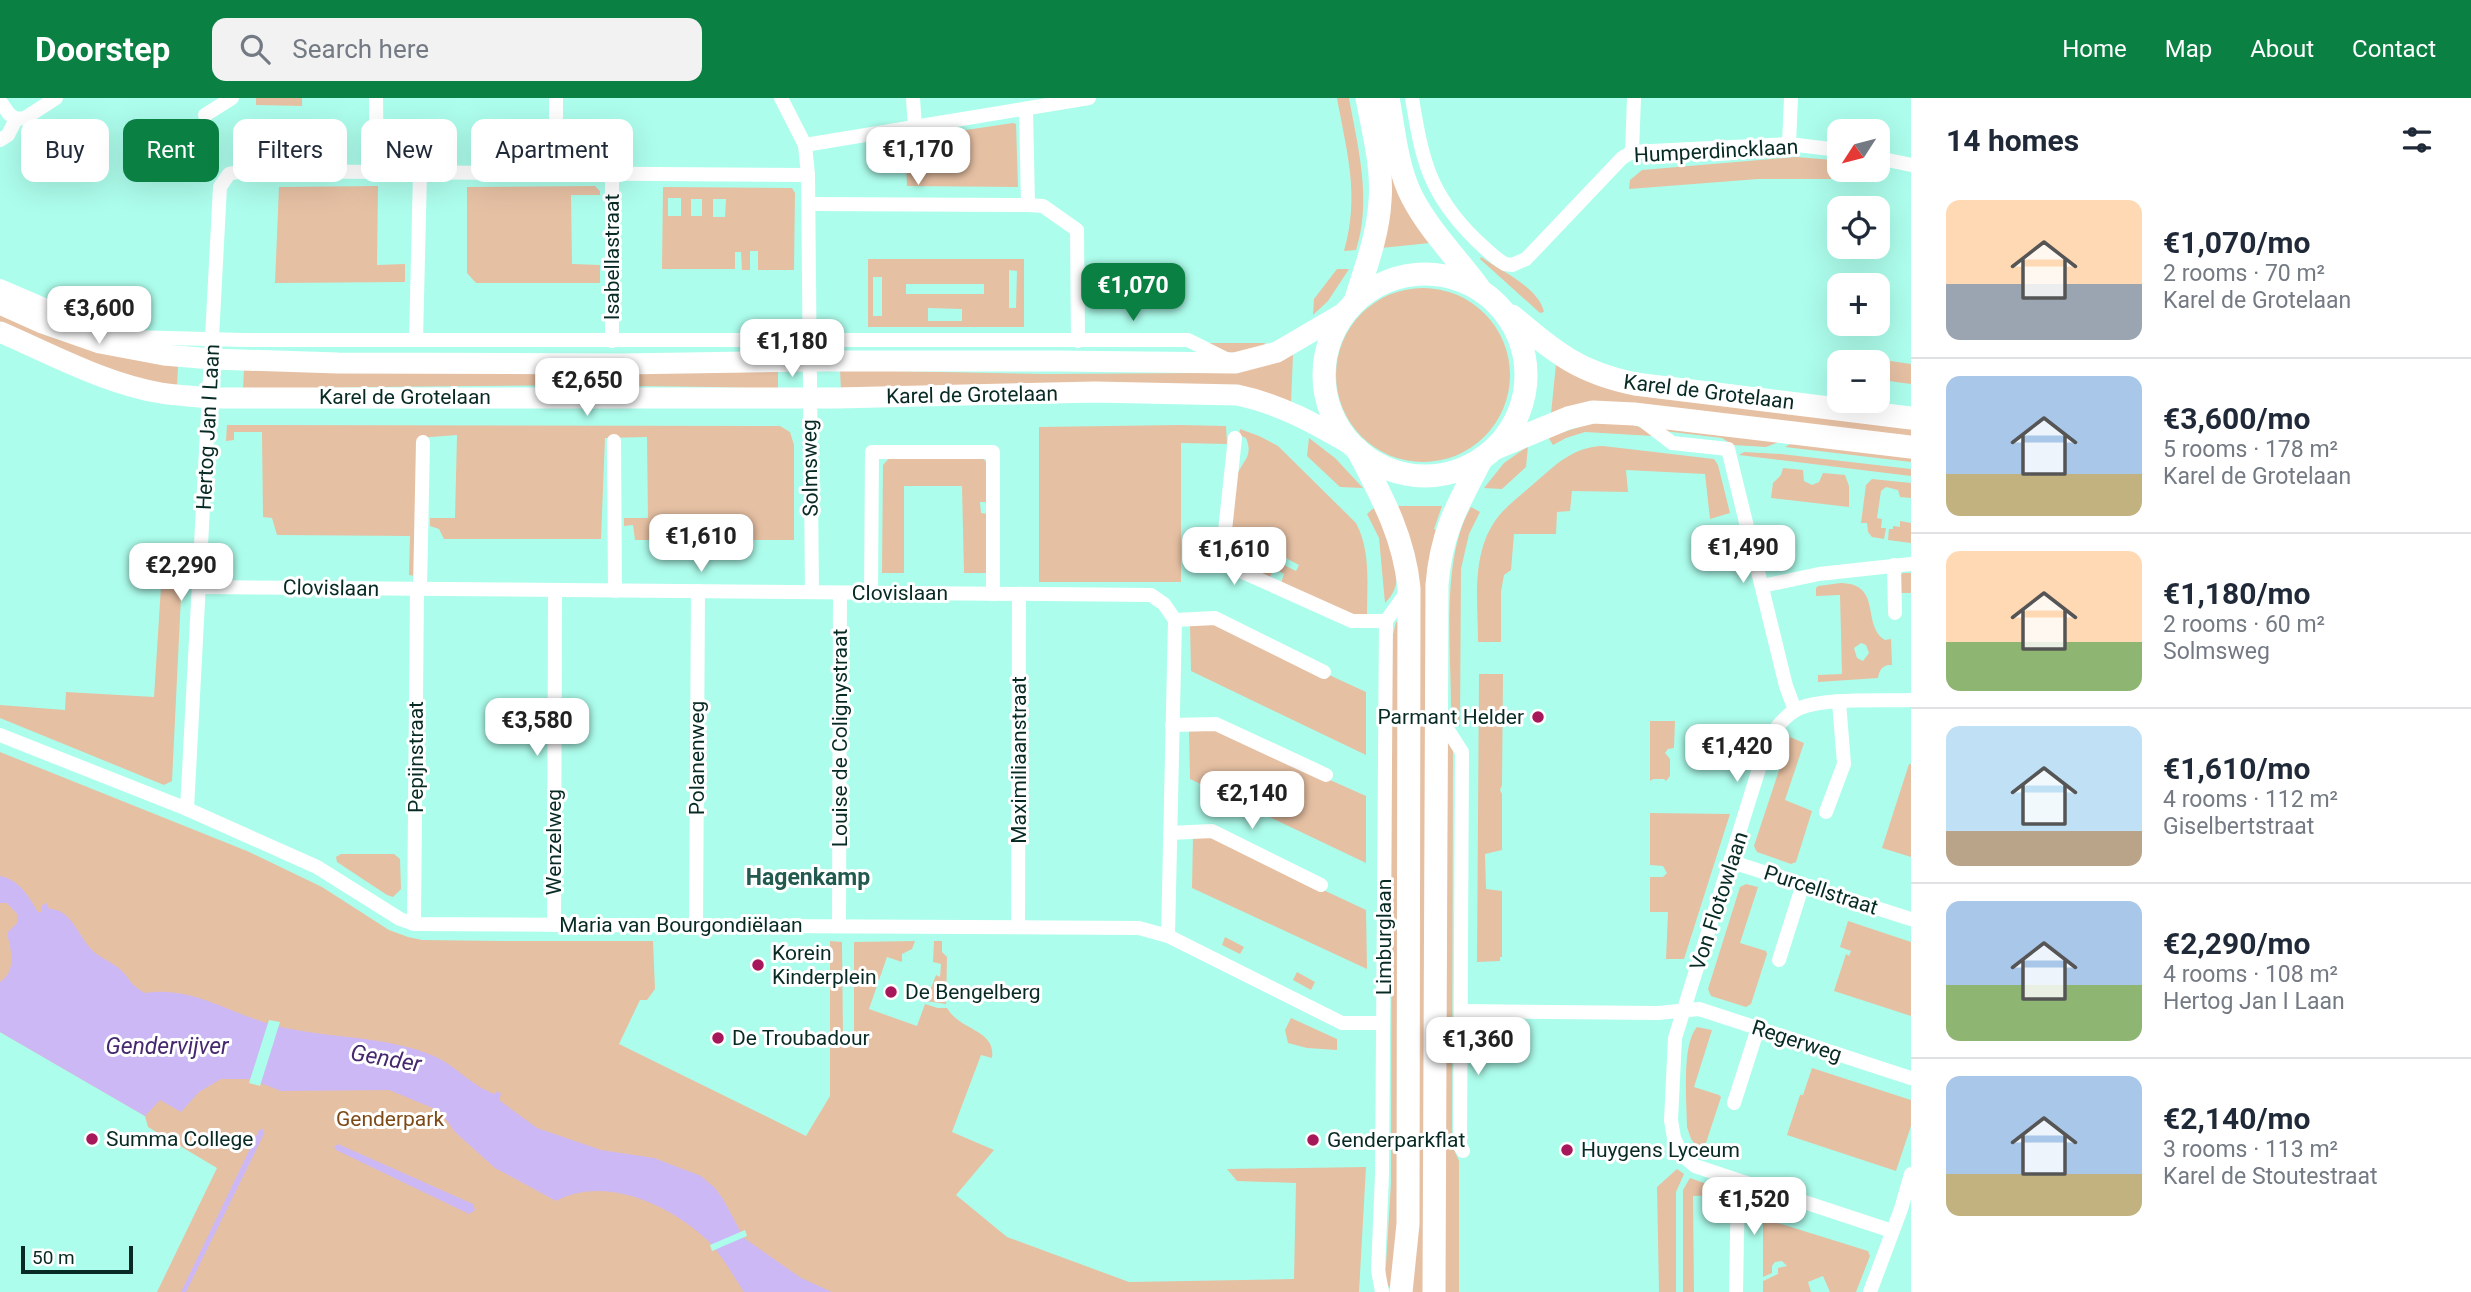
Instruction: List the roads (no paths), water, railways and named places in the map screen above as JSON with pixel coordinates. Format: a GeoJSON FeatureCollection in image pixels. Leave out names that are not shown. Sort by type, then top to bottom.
{"type":"FeatureCollection","features":[{"type":"Feature","properties":{"kind":"main road"},"geometry":{"type":"LineString","coordinates":[[1367,98],[1377,154],[1381,198],[1378,224],[1351,307],[1329,342],[1324,370],[1328,402],[1335,421],[1356,448],[1387,468],[1415,475],[1452,472],[1487,454]]}},
{"type":"Feature","properties":{"kind":"main road"},"geometry":{"type":"LineString","coordinates":[[1388,98],[1397,149],[1411,194],[1424,219],[1485,295],[1507,316],[1523,352],[1525,377],[1524,395],[1514,422],[1487,454],[1448,524],[1439,555],[1434,1292]]}},
{"type":"Feature","properties":{"kind":"main road"},"geometry":{"type":"LineString","coordinates":[[1351,307],[1385,282],[1418,274],[1445,276],[1485,295]]}},
{"type":"Feature","properties":{"kind":"main road","name":"Karel de Grotelaan"},"geometry":{"type":"LineString","coordinates":[[1485,295],[1562,357],[1609,379],[1911,418]]}},
{"type":"Feature","properties":{"kind":"main road","name":"Karel de Grotelaan"},"geometry":{"type":"LineString","coordinates":[[0,304],[40,322],[100,343],[164,355],[212,349],[351,363],[595,364],[809,350],[1235,363],[1259,359],[1277,352],[1351,307]]}},
{"type":"Feature","properties":{"kind":"main road","name":"Karel de Grotelaan"},"geometry":{"type":"LineString","coordinates":[[0,331],[88,371],[125,383],[159,393],[210,398],[1012,396],[1095,392],[1237,395],[1288,410],[1356,448]]}},
{"type":"Feature","properties":{"kind":"main road","name":"Karel de Grotelaan"},"geometry":{"type":"LineString","coordinates":[[1487,454],[1568,418],[1592,412],[1634,414],[1911,447]]}},
{"type":"Feature","properties":{"kind":"main road","name":"Limburglaan"},"geometry":{"type":"LineString","coordinates":[[1356,448],[1395,525],[1404,552],[1409,588],[1408,1224],[1401,1292]]}},
{"type":"Feature","properties":{"kind":"street"},"geometry":{"type":"LineString","coordinates":[[0,101],[16,119],[25,118],[56,98]]}},
{"type":"Feature","properties":{"kind":"street"},"geometry":{"type":"LineString","coordinates":[[205,115],[232,98]]}},
{"type":"Feature","properties":{"kind":"street"},"geometry":{"type":"LineString","coordinates":[[376,98],[376,119]]}},
{"type":"Feature","properties":{"kind":"street"},"geometry":{"type":"LineString","coordinates":[[556,98],[556,119]]}},
{"type":"Feature","properties":{"kind":"street"},"geometry":{"type":"LineString","coordinates":[[781,98],[805,145],[1026,110],[1055,101],[1089,98]]}},
{"type":"Feature","properties":{"kind":"street"},"geometry":{"type":"LineString","coordinates":[[913,98],[915,128]]}},
{"type":"Feature","properties":{"kind":"street"},"geometry":{"type":"LineString","coordinates":[[1632,152],[1634,98]]}},
{"type":"Feature","properties":{"kind":"street"},"geometry":{"type":"LineString","coordinates":[[1789,144],[1791,98]]}},
{"type":"Feature","properties":{"kind":"street"},"geometry":{"type":"LineString","coordinates":[[1397,149],[1413,103]]}},
{"type":"Feature","properties":{"kind":"street","name":"Humperdincklaan"},"geometry":{"type":"LineString","coordinates":[[1413,103],[1425,162],[1445,205],[1465,229],[1500,261],[1512,265],[1526,259],[1622,158],[1632,152],[1789,144],[1827,148]]}},
{"type":"Feature","properties":{"kind":"street"},"geometry":{"type":"LineString","coordinates":[[1026,110],[1028,205]]}},
{"type":"Feature","properties":{"kind":"street"},"geometry":{"type":"LineString","coordinates":[[0,140],[8,135],[16,119]]}},
{"type":"Feature","properties":{"kind":"street","name":"Solmsweg"},"geometry":{"type":"LineString","coordinates":[[805,145],[809,204],[812,592]]}},
{"type":"Feature","properties":{"kind":"street"},"geometry":{"type":"LineString","coordinates":[[1890,161],[1911,165]]}},
{"type":"Feature","properties":{"kind":"street","name":"Hertog Jan I Laan"},"geometry":{"type":"LineString","coordinates":[[187,810],[220,187],[229,174],[241,171],[361,172]]}},
{"type":"Feature","properties":{"kind":"street"},"geometry":{"type":"LineString","coordinates":[[633,174],[808,175]]}},
{"type":"Feature","properties":{"kind":"street"},"geometry":{"type":"LineString","coordinates":[[416,340],[420,182]]}},
{"type":"Feature","properties":{"kind":"street","name":"Isabellastraat"},"geometry":{"type":"LineString","coordinates":[[612,182],[612,341]]}},
{"type":"Feature","properties":{"kind":"street"},"geometry":{"type":"LineString","coordinates":[[809,204],[1044,206],[1077,230],[1078,341]]}},
{"type":"Feature","properties":{"kind":"street","name":"Karel de Grotelaan"},"geometry":{"type":"LineString","coordinates":[[0,286],[91,326],[130,337],[212,349],[416,340],[612,341],[809,350],[1188,340],[1235,363]]}},
{"type":"Feature","properties":{"kind":"street"},"geometry":{"type":"LineString","coordinates":[[1634,414],[1672,443],[1728,449],[1786,686],[1795,710],[1814,704],[1911,700]]}},
{"type":"Feature","properties":{"kind":"street"},"geometry":{"type":"LineString","coordinates":[[1235,438],[1223,549],[1228,562],[1236,569],[1352,621],[1386,621],[1409,588]]}},
{"type":"Feature","properties":{"kind":"street"},"geometry":{"type":"LineString","coordinates":[[614,441],[615,591]]}},
{"type":"Feature","properties":{"kind":"street"},"geometry":{"type":"LineString","coordinates":[[419,589],[424,442]]}},
{"type":"Feature","properties":{"kind":"street"},"geometry":{"type":"LineString","coordinates":[[871,593],[872,452],[993,452],[993,594]]}},
{"type":"Feature","properties":{"kind":"street"},"geometry":{"type":"LineString","coordinates":[[1762,586],[1819,574],[1911,564]]}},
{"type":"Feature","properties":{"kind":"street"},"geometry":{"type":"LineString","coordinates":[[1894,565],[1895,613]]}},
{"type":"Feature","properties":{"kind":"street","name":"Clovislaan"},"geometry":{"type":"LineString","coordinates":[[200,587],[1151,595],[1164,604],[1175,620]]}},
{"type":"Feature","properties":{"kind":"street","name":"Pepijnstraat"},"geometry":{"type":"LineString","coordinates":[[414,924],[419,589]]}},
{"type":"Feature","properties":{"kind":"street","name":"Wenzelweg"},"geometry":{"type":"LineString","coordinates":[[554,925],[555,590]]}},
{"type":"Feature","properties":{"kind":"street","name":"Polanenweg"},"geometry":{"type":"LineString","coordinates":[[696,926],[698,591]]}},
{"type":"Feature","properties":{"kind":"street","name":"Louise de Colignystraat"},"geometry":{"type":"LineString","coordinates":[[839,926],[840,593]]}},
{"type":"Feature","properties":{"kind":"street","name":"Maximiliaanstraat"},"geometry":{"type":"LineString","coordinates":[[1018,927],[1019,594]]}},
{"type":"Feature","properties":{"kind":"street"},"geometry":{"type":"LineString","coordinates":[[1168,936],[1175,620],[1215,618],[1324,672]]}},
{"type":"Feature","properties":{"kind":"street","name":"Limburglaan"},"geometry":{"type":"LineString","coordinates":[[1382,1292],[1378,1270],[1386,621]]}},
{"type":"Feature","properties":{"kind":"street"},"geometry":{"type":"LineString","coordinates":[[1826,812],[1844,764],[1839,702]]}},
{"type":"Feature","properties":{"kind":"street","name":"Von Flotowlaan"},"geometry":{"type":"LineString","coordinates":[[1795,710],[1780,723],[1767,743],[1732,862],[1682,1011],[1675,1038],[1672,1078],[1674,1138],[1682,1155],[1695,1166],[1892,1231]]}},
{"type":"Feature","properties":{"kind":"street"},"geometry":{"type":"LineString","coordinates":[[1436,711],[1462,752],[1460,1146],[1463,1151]]}},
{"type":"Feature","properties":{"kind":"street"},"geometry":{"type":"LineString","coordinates":[[1172,725],[1216,724],[1326,775]]}},
{"type":"Feature","properties":{"kind":"street","name":"Maria van Bourgondiëlaan"},"geometry":{"type":"LineString","coordinates":[[0,735],[187,810],[317,867],[400,919],[414,924],[1139,928],[1168,936],[1342,1023],[1383,1023]]}},
{"type":"Feature","properties":{"kind":"street"},"geometry":{"type":"LineString","coordinates":[[1170,833],[1212,831],[1321,885]]}},
{"type":"Feature","properties":{"kind":"street","name":"Purcellstraat"},"geometry":{"type":"LineString","coordinates":[[1732,862],[1911,919]]}},
{"type":"Feature","properties":{"kind":"street"},"geometry":{"type":"LineString","coordinates":[[1779,960],[1803,884]]}},
{"type":"Feature","properties":{"kind":"street","name":"Regerweg"},"geometry":{"type":"LineString","coordinates":[[1461,1011],[1658,1013],[1699,1009],[1911,1078]]}},
{"type":"Feature","properties":{"kind":"street"},"geometry":{"type":"LineString","coordinates":[[1734,1103],[1758,1028]]}},
{"type":"Feature","properties":{"kind":"street"},"geometry":{"type":"LineString","coordinates":[[1870,1292],[1911,1174]]}},
{"type":"Feature","properties":{"kind":"street"},"geometry":{"type":"LineString","coordinates":[[1736,1292],[1738,1182]]}},
{"type":"Feature","properties":{"kind":"water","name":"Gendervijver"},"geometry":{"type":"Polygon","coordinates":[[[0,876],[18,885],[38,912],[42,912],[41,906],[47,903],[49,909],[63,913],[91,949],[122,971],[145,993],[191,996],[284,1028],[415,1049],[444,1061],[487,1091],[495,1094],[497,1091],[501,1094],[499,1100],[537,1128],[601,1150],[654,1158],[701,1176],[723,1199],[744,1238],[801,1278],[832,1292],[744,1292],[711,1244],[691,1226],[673,1215],[635,1197],[615,1192],[575,1194],[556,1201],[495,1168],[455,1132],[440,1111],[389,1090],[281,1091],[250,1079],[221,1079],[199,1092],[181,1112],[160,1100],[145,1116],[0,1032],[0,982],[11,966],[7,933],[17,923],[17,914],[7,903],[0,903],[0,876]]]}},
{"type":"Feature","properties":{"kind":"water"},"geometry":{"type":"Polygon","coordinates":[[[263,1129],[264,1134],[186,1292],[181,1292],[259,1130],[263,1129]]]}},
{"type":"Feature","properties":{"kind":"water"},"geometry":{"type":"Polygon","coordinates":[[[338,1144],[473,1204],[475,1210],[469,1214],[336,1150],[334,1147],[338,1144]]]}},
{"type":"Feature","properties":{"kind":"place","name":"Parmant Helder"},"geometry":{"type":"Point","coordinates":[1538,717]}},
{"type":"Feature","properties":{"kind":"place","name":"Korein Kinderplein"},"geometry":{"type":"Point","coordinates":[758,965]}},
{"type":"Feature","properties":{"kind":"place","name":"De Bengelberg"},"geometry":{"type":"Point","coordinates":[891,992]}},
{"type":"Feature","properties":{"kind":"place","name":"De Troubadour"},"geometry":{"type":"Point","coordinates":[718,1038]}},
{"type":"Feature","properties":{"kind":"place","name":"Summa College"},"geometry":{"type":"Point","coordinates":[92,1139]}},
{"type":"Feature","properties":{"kind":"place","name":"Genderparkflat"},"geometry":{"type":"Point","coordinates":[1313,1140]}},
{"type":"Feature","properties":{"kind":"place","name":"Huygens Lyceum"},"geometry":{"type":"Point","coordinates":[1567,1150]}},
{"type":"Feature","properties":{"kind":"district","name":"Hagenkamp"},"geometry":{"type":"Point","coordinates":[808,877]}},
{"type":"Feature","properties":{"kind":"water label","name":"Gender"},"geometry":{"type":"Point","coordinates":[386,1058]}},
{"type":"Feature","properties":{"kind":"park label","name":"Genderpark"},"geometry":{"type":"Point","coordinates":[390,1119]}}]}
